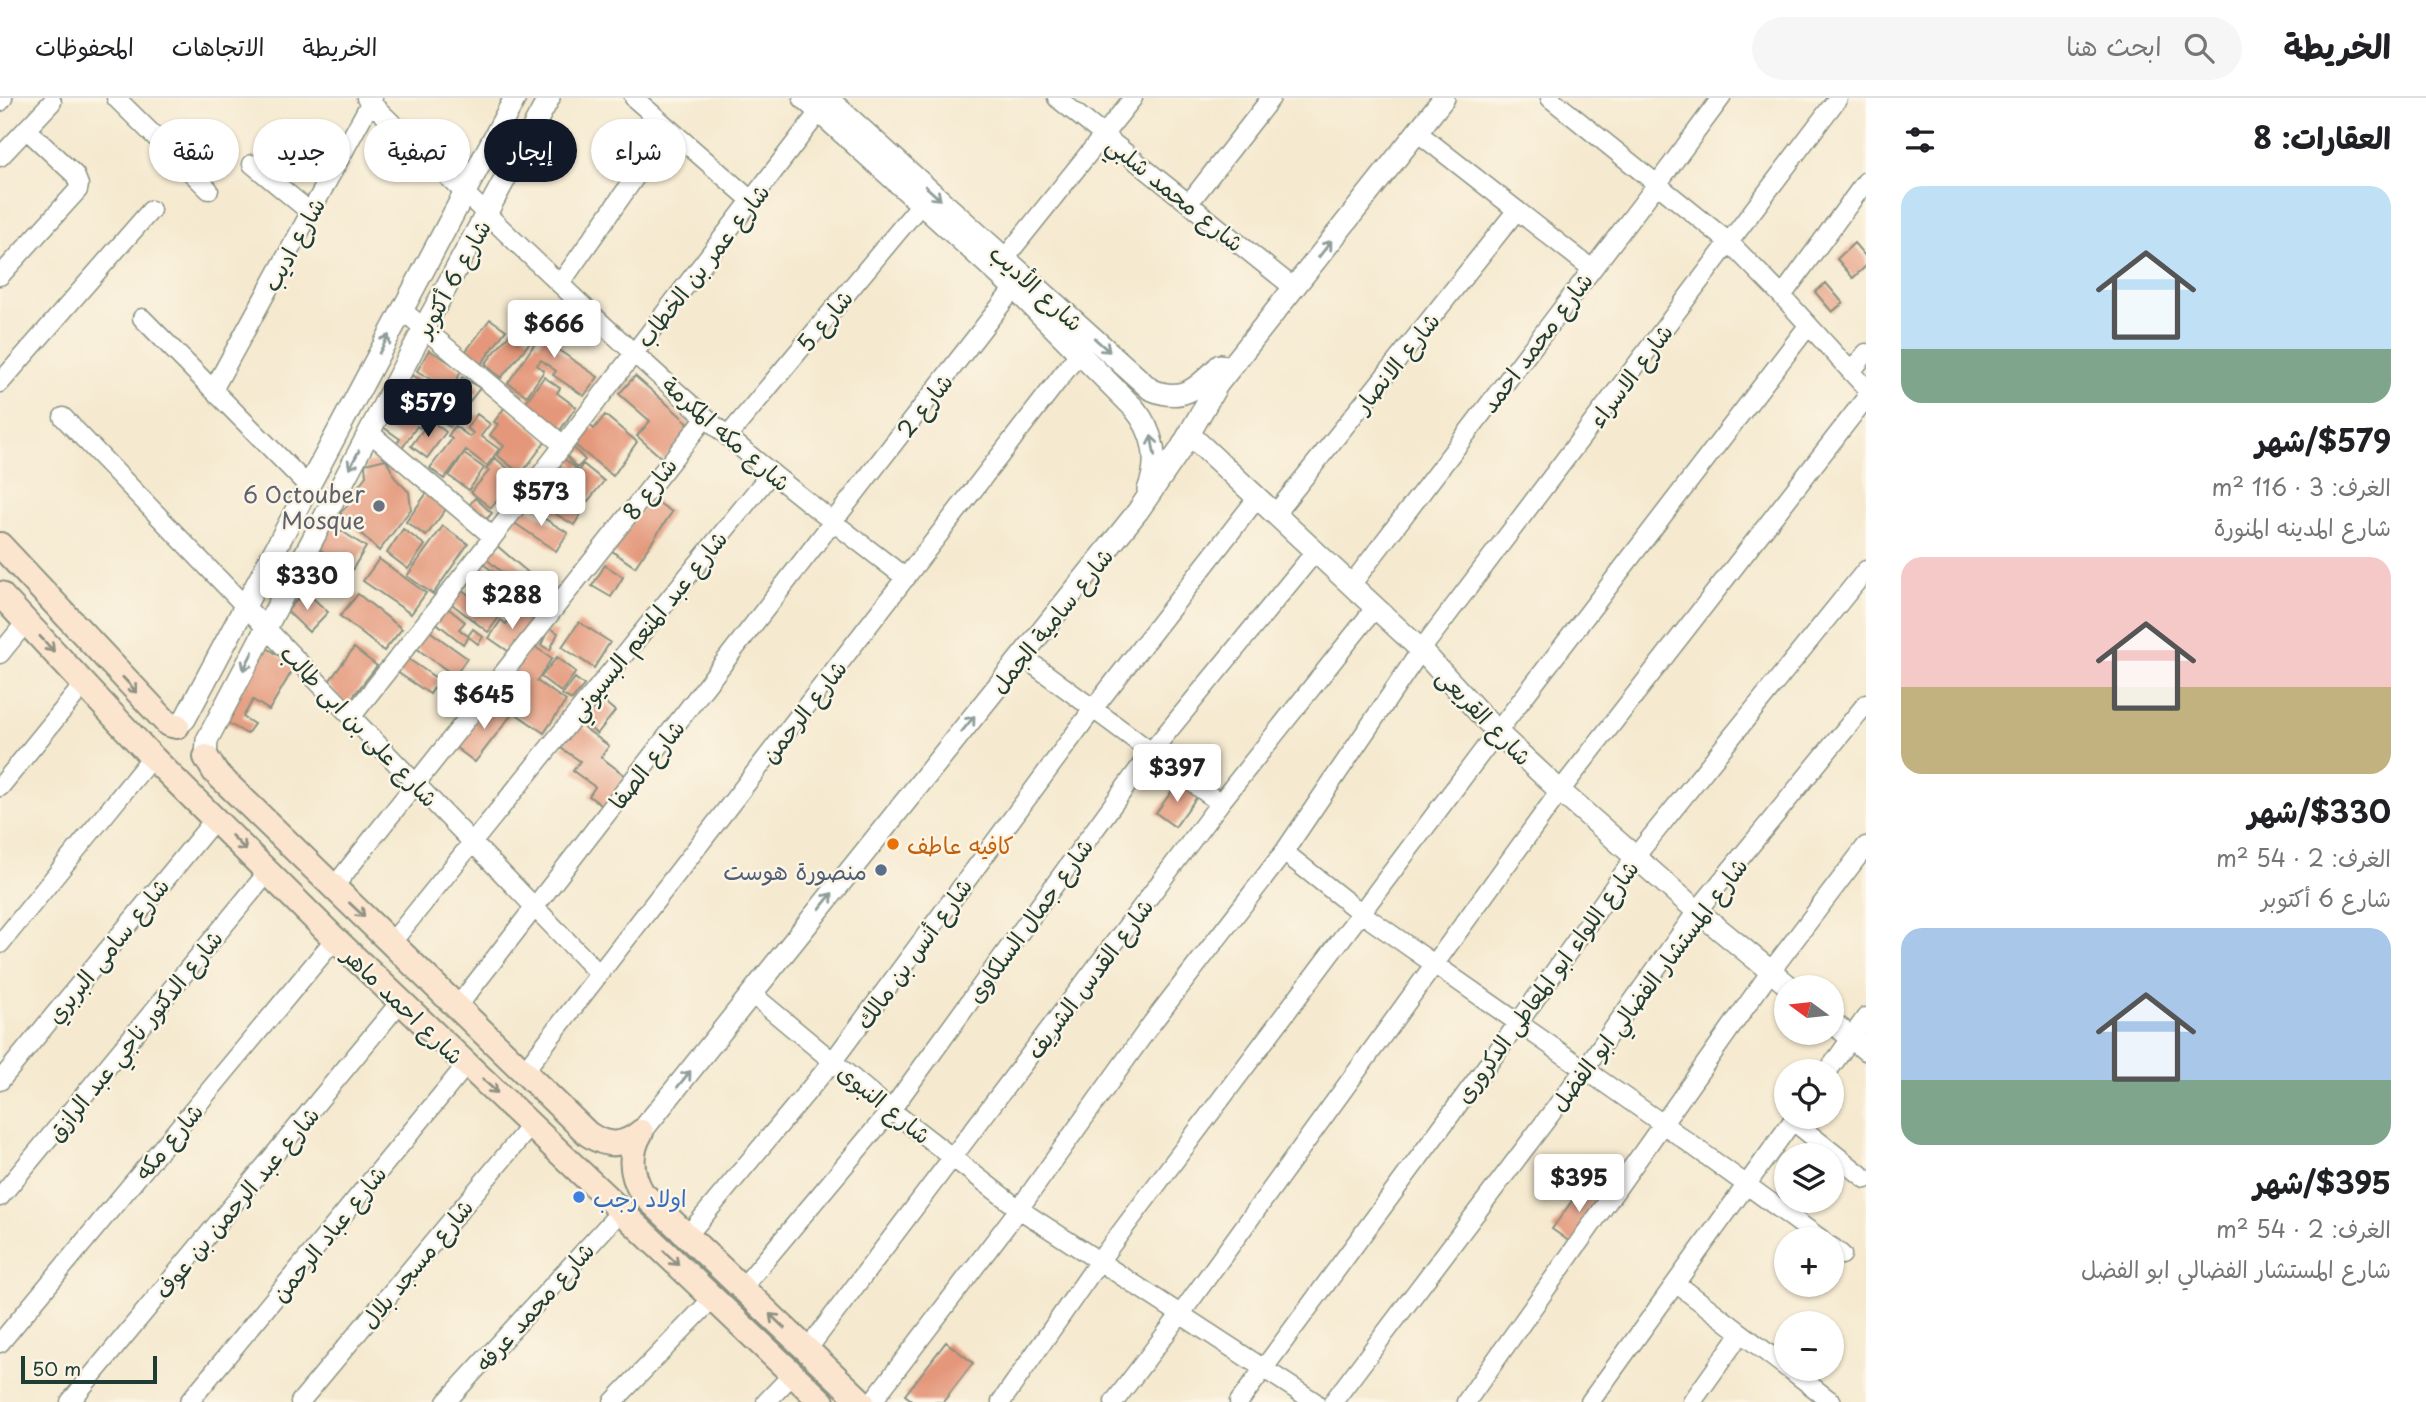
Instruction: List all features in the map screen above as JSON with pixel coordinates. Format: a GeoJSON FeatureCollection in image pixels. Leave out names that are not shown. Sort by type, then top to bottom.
{"type":"FeatureCollection","features":[{"type":"Feature","properties":{"kind":"main road"},"geometry":{"type":"LineString","coordinates":[[0,545],[168,724],[177,726]]}},
{"type":"Feature","properties":{"kind":"main road","name":"شارع احمد ماهر"},"geometry":{"type":"LineString","coordinates":[[0,594],[152,757],[335,939],[822,1402]]}},
{"type":"Feature","properties":{"kind":"main road","name":"شارع احمد ماهر"},"geometry":{"type":"LineString","coordinates":[[206,757],[215,772],[588,1134],[606,1144],[615,1144],[625,1143],[641,1132]]}},
{"type":"Feature","properties":{"kind":"main road"},"geometry":{"type":"LineString","coordinates":[[641,1132],[632,1156],[634,1175],[642,1193],[862,1402]]}},
{"type":"Feature","properties":{"kind":"main road"},"geometry":{"type":"LineString","coordinates":[[566,1158],[588,1134]]}},
{"type":"Feature","properties":{"kind":"street"},"geometry":{"type":"LineString","coordinates":[[116,98],[209,190]]}},
{"type":"Feature","properties":{"kind":"street","name":"شارع 6 أكتوبر"},"geometry":{"type":"LineString","coordinates":[[177,726],[185,719],[246,606],[515,98]]}},
{"type":"Feature","properties":{"kind":"street","name":"شارع 6 أكتوبر"},"geometry":{"type":"LineString","coordinates":[[206,757],[207,740],[265,627],[550,98]]}},
{"type":"Feature","properties":{"kind":"street"},"geometry":{"type":"LineString","coordinates":[[634,98],[658,119]]}},
{"type":"Feature","properties":{"kind":"street","name":"شارع محمد شلبي"},"geometry":{"type":"LineString","coordinates":[[1057,98],[1294,288]]}},
{"type":"Feature","properties":{"kind":"street"},"geometry":{"type":"LineString","coordinates":[[1005,258],[1133,98]]}},
{"type":"Feature","properties":{"kind":"street"},"geometry":{"type":"LineString","coordinates":[[1189,204],[1271,98]]}},
{"type":"Feature","properties":{"kind":"street","name":"شارع سامية الجمل"},"geometry":{"type":"LineString","coordinates":[[641,1132],[1138,511],[1166,472],[1217,385],[1444,98]]}},
{"type":"Feature","properties":{"kind":"street"},"geometry":{"type":"LineString","coordinates":[[1550,98],[1730,243],[1866,388]]}},
{"type":"Feature","properties":{"kind":"street","name":"شارع محمد احمد"},"geometry":{"type":"LineString","coordinates":[[1351,585],[1721,98]]}},
{"type":"Feature","properties":{"kind":"street","name":"شارع الاسراء"},"geometry":{"type":"LineString","coordinates":[[872,1402],[1019,1209],[1152,1023],[1284,852],[1421,650],[1838,98]]}},
{"type":"Feature","properties":{"kind":"street","name":"شارع مكه المكرمة"},"geometry":{"type":"LineString","coordinates":[[370,100],[486,214],[705,417],[771,473],[906,579]]}},
{"type":"Feature","properties":{"kind":"street","name":"شارع اديب"},"geometry":{"type":"LineString","coordinates":[[213,390],[370,100]]}},
{"type":"Feature","properties":{"kind":"street","name":"شارع عمر بن الخطاب"},"geometry":{"type":"LineString","coordinates":[[352,716],[494,537],[752,201],[822,101]]}},
{"type":"Feature","properties":{"kind":"street","name":"شارع الأديب"},"geometry":{"type":"LineString","coordinates":[[822,101],[921,204],[1014,288],[1135,408],[1149,430],[1155,452],[1149,486],[1138,511]]}},
{"type":"Feature","properties":{"kind":"street","name":"شارع الأديب"},"geometry":{"type":"LineString","coordinates":[[822,101],[1005,258],[1150,389],[1178,395],[1196,388],[1239,346],[1258,334]]}},
{"type":"Feature","properties":{"kind":"street"},"geometry":{"type":"LineString","coordinates":[[0,157],[52,102]]}},
{"type":"Feature","properties":{"kind":"street"},"geometry":{"type":"LineString","coordinates":[[0,276],[78,190],[79,185],[75,175],[26,129]]}},
{"type":"Feature","properties":{"kind":"street"},"geometry":{"type":"LineString","coordinates":[[1417,132],[1592,269]]}},
{"type":"Feature","properties":{"kind":"street"},"geometry":{"type":"LineString","coordinates":[[686,144],[752,201]]}},
{"type":"Feature","properties":{"kind":"street"},"geometry":{"type":"LineString","coordinates":[[252,164],[310,212]]}},
{"type":"Feature","properties":{"kind":"street"},"geometry":{"type":"LineString","coordinates":[[1782,296],[1866,181]]}},
{"type":"Feature","properties":{"kind":"street"},"geometry":{"type":"LineString","coordinates":[[560,284],[632,182]]}},
{"type":"Feature","properties":{"kind":"street","name":"شارع 5"},"geometry":{"type":"LineString","coordinates":[[728,436],[921,204]]}},
{"type":"Feature","properties":{"kind":"street"},"geometry":{"type":"LineString","coordinates":[[0,383],[151,210]]}},
{"type":"Feature","properties":{"kind":"street","name":"شارع الانصار"},"geometry":{"type":"LineString","coordinates":[[1275,514],[1517,211]]}},
{"type":"Feature","properties":{"kind":"street","name":"شارع 2"},"geometry":{"type":"LineString","coordinates":[[834,522],[1014,288]]}},
{"type":"Feature","properties":{"kind":"street"},"geometry":{"type":"LineString","coordinates":[[402,310],[563,445]]}},
{"type":"Feature","properties":{"kind":"street"},"geometry":{"type":"LineString","coordinates":[[142,318],[309,487]]}},
{"type":"Feature","properties":{"kind":"street"},"geometry":{"type":"LineString","coordinates":[[1000,1402],[1100,1260],[1497,732],[1808,326]]}},
{"type":"Feature","properties":{"kind":"street","name":"شارع الرحمن"},"geometry":{"type":"LineString","coordinates":[[525,1070],[1080,352]]}},
{"type":"Feature","properties":{"kind":"street"},"geometry":{"type":"LineString","coordinates":[[1851,372],[1866,353]]}},
{"type":"Feature","properties":{"kind":"street"},"geometry":{"type":"LineString","coordinates":[[1114,1402],[1560,791],[1866,398]]}},
{"type":"Feature","properties":{"kind":"street","name":"شارع على بن ابى طالب"},"geometry":{"type":"LineString","coordinates":[[62,417],[598,973]]}},
{"type":"Feature","properties":{"kind":"street","name":"شارع 8"},"geometry":{"type":"LineString","coordinates":[[333,888],[705,417]]}},
{"type":"Feature","properties":{"kind":"street"},"geometry":{"type":"LineString","coordinates":[[369,432],[494,537]]}},
{"type":"Feature","properties":{"kind":"street","name":"شارع القريعى"},"geometry":{"type":"LineString","coordinates":[[1189,434],[1421,650],[1497,732],[1560,791],[1697,911],[1776,975]]}},
{"type":"Feature","properties":{"kind":"street","name":"شارع عبد المنعم البسيوني"},"geometry":{"type":"LineString","coordinates":[[392,942],[771,473]]}},
{"type":"Feature","properties":{"kind":"street","name":"شارع أنس بن مالك"},"geometry":{"type":"LineString","coordinates":[[687,1236],[833,1061],[1093,709],[1258,497]]}},
{"type":"Feature","properties":{"kind":"street","name":"شارع الصفا"},"geometry":{"type":"LineString","coordinates":[[458,1006],[834,522]]}},
{"type":"Feature","properties":{"kind":"street","name":"شارع جمال السلكاوى"},"geometry":{"type":"LineString","coordinates":[[742,1288],[891,1110],[1151,752],[1315,551]]}},
{"type":"Feature","properties":{"kind":"street","name":"شارع اللواء ابو المعاطى الدكرورى"},"geometry":{"type":"LineString","coordinates":[[1239,1402],[1519,1022],[1635,857],[1866,570]]}},
{"type":"Feature","properties":{"kind":"street","name":"شارع القدس الشريف"},"geometry":{"type":"LineString","coordinates":[[807,1350],[1220,803],[1375,608]]}},
{"type":"Feature","properties":{"kind":"street"},"geometry":{"type":"LineString","coordinates":[[0,654],[26,622]]}},
{"type":"Feature","properties":{"kind":"street"},"geometry":{"type":"LineString","coordinates":[[1022,656],[1220,803]]}},
{"type":"Feature","properties":{"kind":"street"},"geometry":{"type":"LineString","coordinates":[[0,787],[84,684]]}},
{"type":"Feature","properties":{"kind":"street","name":"شارع المستشار الفضالي ابو الفضل"},"geometry":{"type":"LineString","coordinates":[[1333,1402],[1584,1070],[1697,911],[1866,704]]}},
{"type":"Feature","properties":{"kind":"street"},"geometry":{"type":"LineString","coordinates":[[0,944],[152,757]]}},
{"type":"Feature","properties":{"kind":"street","name":"شارع سامى البربري"},"geometry":{"type":"LineString","coordinates":[[0,1081],[215,819]]}},
{"type":"Feature","properties":{"kind":"street"},"geometry":{"type":"LineString","coordinates":[[1466,1402],[1771,971],[1866,846]]}},
{"type":"Feature","properties":{"kind":"street"},"geometry":{"type":"LineString","coordinates":[[1284,852],[1361,913],[1519,1022],[1805,1227]]}},
{"type":"Feature","properties":{"kind":"street","name":"شارع الدكتور ناجي عبد الرازق"},"geometry":{"type":"LineString","coordinates":[[0,1197],[268,872]]}},
{"type":"Feature","properties":{"kind":"street","name":"شارع مكه"},"geometry":{"type":"LineString","coordinates":[[0,1343],[335,939]]}},
{"type":"Feature","properties":{"kind":"street","name":"شارع النبوى"},"geometry":{"type":"LineString","coordinates":[[752,994],[891,1110],[1019,1209],[1315,1402]]}},
{"type":"Feature","properties":{"kind":"street","name":"شارع عبد الرحمن بن عوف"},"geometry":{"type":"LineString","coordinates":[[70,1402],[401,1001]]}},
{"type":"Feature","properties":{"kind":"street"},"geometry":{"type":"LineString","coordinates":[[1842,1059],[1859,1044],[1866,1017]]}},
{"type":"Feature","properties":{"kind":"street"},"geometry":{"type":"LineString","coordinates":[[1844,1031],[1859,1044]]}},
{"type":"Feature","properties":{"kind":"street","name":"شارع عباد الرحمن"},"geometry":{"type":"LineString","coordinates":[[189,1402],[467,1064]]}},
{"type":"Feature","properties":{"kind":"street","name":"شارع مسجد بلال"},"geometry":{"type":"LineString","coordinates":[[300,1402],[531,1125]]}},
{"type":"Feature","properties":{"kind":"street"},"geometry":{"type":"LineString","coordinates":[[1590,1402],[1787,1129]]}},
{"type":"Feature","properties":{"kind":"street"},"geometry":{"type":"LineString","coordinates":[[1806,1129],[1866,1179]]}},
{"type":"Feature","properties":{"kind":"street","name":"شارع محمد عرفه"},"geometry":{"type":"LineString","coordinates":[[446,1402],[621,1211]]}},
{"type":"Feature","properties":{"kind":"street"},"geometry":{"type":"LineString","coordinates":[[1677,1284],[1774,1358]]}},
{"type":"Feature","properties":{"kind":"street"},"geometry":{"type":"LineString","coordinates":[[612,1402],[713,1298]]}},
{"type":"Feature","properties":{"kind":"street"},"geometry":{"type":"LineString","coordinates":[[1692,1402],[1741,1333]]}},
{"type":"Feature","properties":{"kind":"street"},"geometry":{"type":"LineString","coordinates":[[766,1402],[793,1374]]}},
{"type":"Feature","properties":{"kind":"street"},"geometry":{"type":"LineString","coordinates":[[1804,1381],[1832,1402]]}},
{"type":"Feature","properties":{"kind":"building"},"geometry":{"type":"Polygon","coordinates":[[[1854,243],[1866,257],[1866,266],[1853,278],[1837,259],[1854,243]]]}},
{"type":"Feature","properties":{"kind":"building"},"geometry":{"type":"Polygon","coordinates":[[[1826,283],[1843,303],[1832,312],[1815,292],[1826,283]]]}},
{"type":"Feature","properties":{"kind":"building"},"geometry":{"type":"Polygon","coordinates":[[[563,310],[580,322],[567,341],[564,339],[557,349],[598,377],[584,396],[553,375],[556,371],[541,360],[537,365],[544,371],[527,396],[508,383],[536,342],[539,344],[563,310]]]}},
{"type":"Feature","properties":{"kind":"building"},"geometry":{"type":"Polygon","coordinates":[[[490,319],[506,330],[479,367],[463,355],[490,319]]]}},
{"type":"Feature","properties":{"kind":"building"},"geometry":{"type":"Polygon","coordinates":[[[515,327],[531,341],[501,378],[485,364],[515,327]]]}},
{"type":"Feature","properties":{"kind":"building"},"geometry":{"type":"Polygon","coordinates":[[[429,350],[462,370],[450,391],[417,371],[429,350]]]}},
{"type":"Feature","properties":{"kind":"building"},"geometry":{"type":"Polygon","coordinates":[[[412,375],[450,398],[462,377],[480,388],[450,427],[427,413],[430,407],[403,390],[412,375]]]}},
{"type":"Feature","properties":{"kind":"building"},"geometry":{"type":"Polygon","coordinates":[[[635,376],[692,426],[664,460],[637,436],[650,421],[619,394],[635,376]]]}},
{"type":"Feature","properties":{"kind":"building"},"geometry":{"type":"Polygon","coordinates":[[[544,377],[560,388],[557,393],[576,407],[558,433],[522,407],[544,377]]]}},
{"type":"Feature","properties":{"kind":"building"},"geometry":{"type":"Polygon","coordinates":[[[407,403],[427,417],[420,428],[417,426],[399,453],[393,449],[400,439],[383,427],[396,409],[401,413],[407,403]]]}},
{"type":"Feature","properties":{"kind":"building"},"geometry":{"type":"Polygon","coordinates":[[[505,407],[546,441],[521,474],[497,455],[504,446],[490,435],[498,424],[494,422],[505,407]]]}},
{"type":"Feature","properties":{"kind":"building"},"geometry":{"type":"Polygon","coordinates":[[[477,414],[490,424],[481,436],[499,449],[487,466],[466,450],[444,479],[430,468],[452,439],[448,436],[455,426],[470,437],[473,433],[467,428],[477,414]]]}},
{"type":"Feature","properties":{"kind":"building"},"geometry":{"type":"Polygon","coordinates":[[[605,415],[637,442],[613,476],[570,441],[586,422],[594,429],[605,415]]]}},
{"type":"Feature","properties":{"kind":"building"},"geometry":{"type":"Polygon","coordinates":[[[430,420],[446,432],[427,458],[411,446],[430,420]]]}},
{"type":"Feature","properties":{"kind":"building"},"geometry":{"type":"Polygon","coordinates":[[[572,446],[585,460],[577,468],[564,453],[572,446]]]}},
{"type":"Feature","properties":{"kind":"building"},"geometry":{"type":"Polygon","coordinates":[[[464,454],[484,468],[469,490],[449,476],[464,454]]]}},
{"type":"Feature","properties":{"kind":"building"},"geometry":{"type":"Polygon","coordinates":[[[561,456],[581,473],[579,470],[583,464],[604,481],[588,501],[550,470],[561,456]]]}},
{"type":"Feature","properties":{"kind":"building"},"geometry":{"type":"Polygon","coordinates":[[[495,458],[517,476],[491,508],[471,492],[489,471],[486,469],[495,458]]]}},
{"type":"Feature","properties":{"kind":"building","name":"6 Octouber Mosque"},"geometry":{"type":"Polygon","coordinates":[[[386,459],[395,478],[409,492],[411,509],[379,551],[340,513],[351,502],[356,489],[366,476],[365,464],[386,459]]]}},
{"type":"Feature","properties":{"kind":"building"},"geometry":{"type":"Polygon","coordinates":[[[542,481],[585,507],[574,525],[531,499],[542,481]]]}},
{"type":"Feature","properties":{"kind":"building"},"geometry":{"type":"Polygon","coordinates":[[[432,486],[452,501],[426,536],[406,522],[432,486]]]}},
{"type":"Feature","properties":{"kind":"building"},"geometry":{"type":"Polygon","coordinates":[[[650,497],[672,512],[635,567],[612,551],[650,497]]]}},
{"type":"Feature","properties":{"kind":"building"},"geometry":{"type":"Polygon","coordinates":[[[475,498],[492,513],[484,522],[467,508],[475,498]]]}},
{"type":"Feature","properties":{"kind":"building"},"geometry":{"type":"Polygon","coordinates":[[[524,506],[568,533],[556,551],[513,522],[524,506]]]}},
{"type":"Feature","properties":{"kind":"building"},"geometry":{"type":"Polygon","coordinates":[[[328,522],[366,547],[352,570],[313,545],[328,522]]]}},
{"type":"Feature","properties":{"kind":"building"},"geometry":{"type":"Polygon","coordinates":[[[443,526],[468,544],[433,594],[407,576],[443,526]]]}},
{"type":"Feature","properties":{"kind":"building"},"geometry":{"type":"Polygon","coordinates":[[[403,529],[425,545],[408,569],[387,553],[403,529]]]}},
{"type":"Feature","properties":{"kind":"building"},"geometry":{"type":"Polygon","coordinates":[[[495,544],[531,575],[520,588],[484,557],[495,544]]]}},
{"type":"Feature","properties":{"kind":"building"},"geometry":{"type":"Polygon","coordinates":[[[379,559],[426,593],[411,614],[363,581],[379,559]]]}},
{"type":"Feature","properties":{"kind":"building"},"geometry":{"type":"Polygon","coordinates":[[[479,561],[519,591],[506,609],[465,579],[479,561]]]}},
{"type":"Feature","properties":{"kind":"building"},"geometry":{"type":"Polygon","coordinates":[[[605,565],[623,577],[611,597],[592,586],[605,565]]]}},
{"type":"Feature","properties":{"kind":"building"},"geometry":{"type":"Polygon","coordinates":[[[458,587],[488,609],[492,603],[503,612],[488,632],[448,601],[458,587]]]}},
{"type":"Feature","properties":{"kind":"building"},"geometry":{"type":"Polygon","coordinates":[[[305,591],[328,612],[309,632],[287,611],[305,591]]]}},
{"type":"Feature","properties":{"kind":"building"},"geometry":{"type":"Polygon","coordinates":[[[358,594],[402,629],[384,651],[340,616],[358,594]]]}},
{"type":"Feature","properties":{"kind":"building"},"geometry":{"type":"Polygon","coordinates":[[[445,606],[465,622],[459,629],[468,636],[473,629],[483,637],[478,644],[469,637],[463,644],[434,621],[445,606]]]}},
{"type":"Feature","properties":{"kind":"building"},"geometry":{"type":"Polygon","coordinates":[[[517,608],[534,620],[511,653],[489,638],[501,620],[506,624],[517,608]]]}},
{"type":"Feature","properties":{"kind":"building"},"geometry":{"type":"Polygon","coordinates":[[[579,622],[610,642],[594,668],[562,647],[579,622]]]}},
{"type":"Feature","properties":{"kind":"building"},"geometry":{"type":"Polygon","coordinates":[[[549,628],[558,633],[550,650],[541,645],[549,628]]]}},
{"type":"Feature","properties":{"kind":"building"},"geometry":{"type":"Polygon","coordinates":[[[428,630],[467,658],[455,676],[416,648],[428,630]]]}},
{"type":"Feature","properties":{"kind":"building"},"geometry":{"type":"Polygon","coordinates":[[[532,645],[552,658],[537,681],[566,701],[544,733],[512,711],[521,697],[505,685],[532,645]]]}},
{"type":"Feature","properties":{"kind":"building"},"geometry":{"type":"Polygon","coordinates":[[[267,648],[295,666],[269,710],[253,700],[243,717],[254,724],[247,734],[223,720],[267,648]]]}},
{"type":"Feature","properties":{"kind":"building"},"geometry":{"type":"Polygon","coordinates":[[[354,648],[377,666],[346,705],[327,684],[354,648]]]}},
{"type":"Feature","properties":{"kind":"building"},"geometry":{"type":"Polygon","coordinates":[[[557,657],[576,672],[561,692],[541,677],[557,657]]]}},
{"type":"Feature","properties":{"kind":"building"},"geometry":{"type":"Polygon","coordinates":[[[407,658],[439,680],[430,694],[397,672],[407,658]]]}},
{"type":"Feature","properties":{"kind":"building"},"geometry":{"type":"Polygon","coordinates":[[[575,678],[584,685],[572,700],[562,695],[575,678]]]}},
{"type":"Feature","properties":{"kind":"building"},"geometry":{"type":"Polygon","coordinates":[[[494,699],[512,714],[475,762],[455,747],[494,699]]]}},
{"type":"Feature","properties":{"kind":"building"},"geometry":{"type":"Polygon","coordinates":[[[601,699],[615,711],[597,734],[582,721],[601,699]]]}},
{"type":"Feature","properties":{"kind":"building"},"geometry":{"type":"Polygon","coordinates":[[[579,724],[609,746],[601,757],[627,777],[605,808],[589,796],[595,787],[573,771],[580,761],[561,748],[579,724]]]}},
{"type":"Feature","properties":{"kind":"building"},"geometry":{"type":"Polygon","coordinates":[[[1180,780],[1199,794],[1175,827],[1156,813],[1180,780]]]}},
{"type":"Feature","properties":{"kind":"building"},"geometry":{"type":"Polygon","coordinates":[[[1584,1184],[1605,1199],[1573,1244],[1552,1229],[1584,1184]]]}},
{"type":"Feature","properties":{"kind":"building"},"geometry":{"type":"Polygon","coordinates":[[[946,1342],[973,1363],[943,1402],[914,1402],[905,1395],[946,1342]]]}},
{"type":"Feature","properties":{"kind":"place","name":"6 Octouber Mosque"},"geometry":{"type":"Point","coordinates":[379,506]}},
{"type":"Feature","properties":{"kind":"place","name":"كافيه عاطف"},"geometry":{"type":"Point","coordinates":[893,844]}},
{"type":"Feature","properties":{"kind":"place","name":"منصورة هوست"},"geometry":{"type":"Point","coordinates":[881,870]}},
{"type":"Feature","properties":{"kind":"place","name":"اولاد رجب"},"geometry":{"type":"Point","coordinates":[579,1197]}}]}
